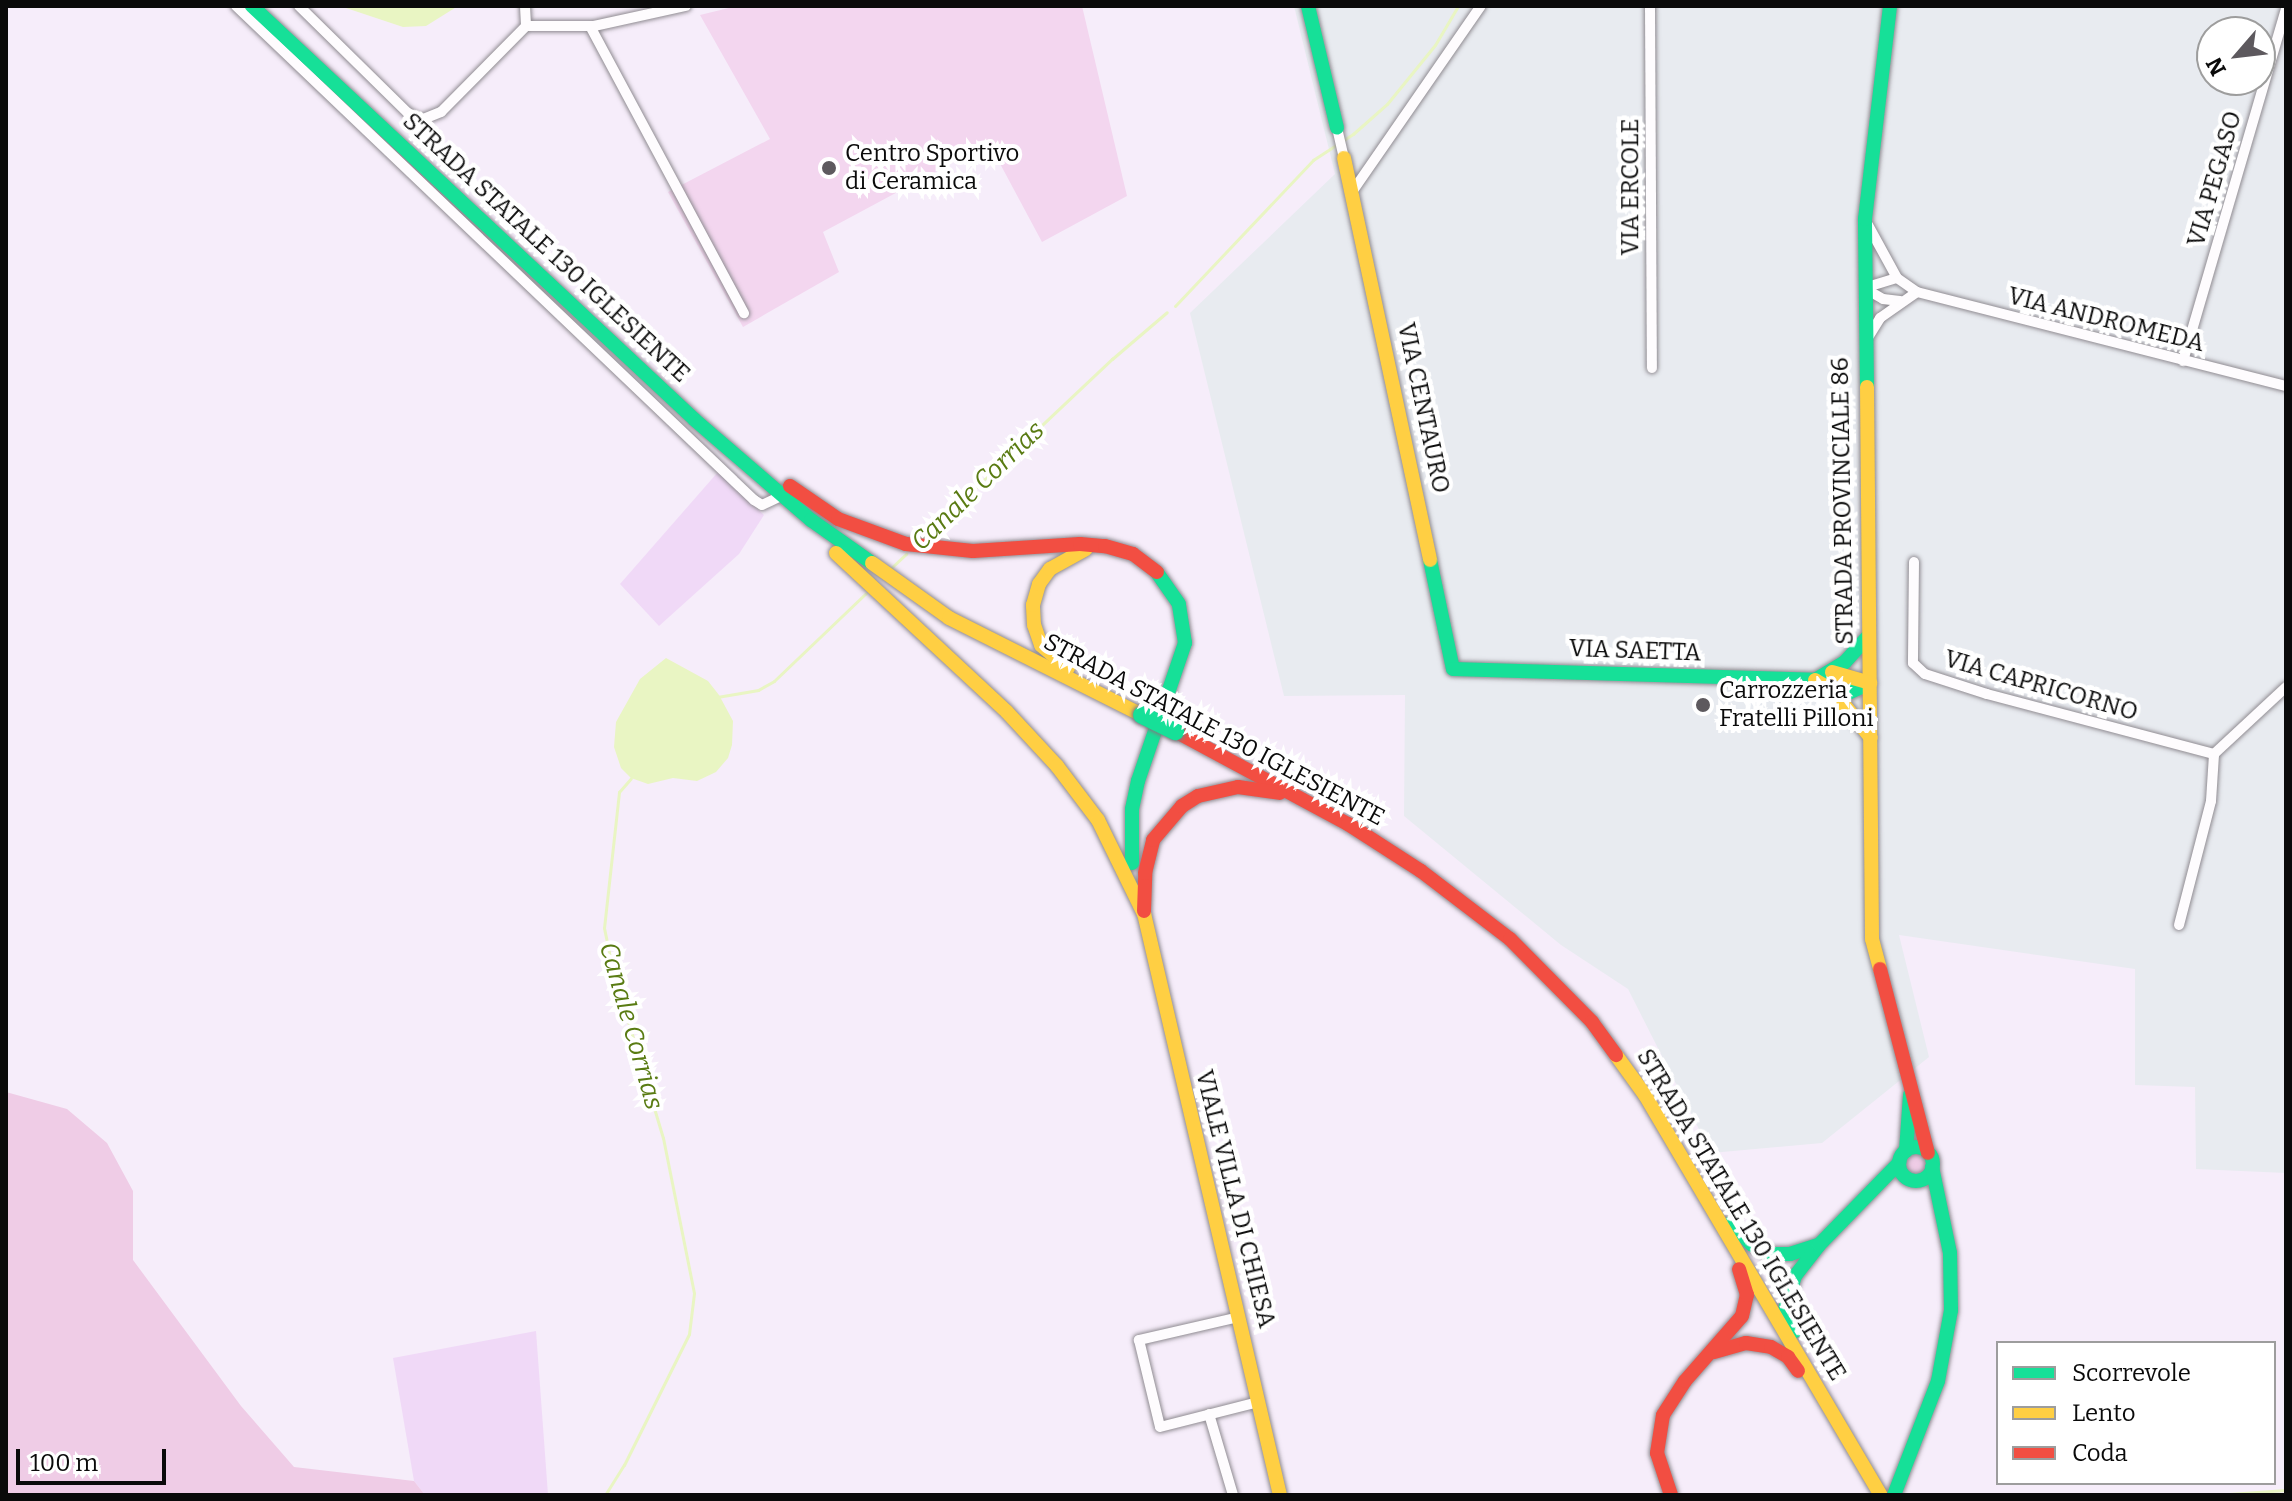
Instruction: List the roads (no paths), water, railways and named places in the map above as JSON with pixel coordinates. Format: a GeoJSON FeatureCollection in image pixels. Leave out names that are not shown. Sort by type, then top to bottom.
{"type":"FeatureCollection","features":[{"type":"Feature","properties":{"kind":"main road","name":"STRADA STATALE 130 IGLESIENTE"},"geometry":{"type":"LineString","coordinates":[[252,6],[695,420],[873,577],[905,590],[974,632],[1175,731],[1270,786],[1300,799],[1421,871],[1510,939],[1592,1022],[1645,1095],[1878,1490]]}},
{"type":"Feature","properties":{"kind":"main road","name":"STRADA STATALE 130 IGLESIENTE"},"geometry":{"type":"LineString","coordinates":[[270,6],[733,441],[811,520]]}},
{"type":"Feature","properties":{"kind":"main road"},"geometry":{"type":"LineString","coordinates":[[1308,6],[1337,128]]}},
{"type":"Feature","properties":{"kind":"main road","name":"STRADA PROVINCIALE 86"},"geometry":{"type":"LineString","coordinates":[[1890,6],[1865,219],[1872,939],[1930,1160],[1950,1253],[1951,1310],[1938,1381],[1894,1495]]}},
{"type":"Feature","properties":{"kind":"main road","name":"VIA CENTAURO"},"geometry":{"type":"LineString","coordinates":[[1344,158],[1453,669]]}},
{"type":"Feature","properties":{"kind":"main road"},"geometry":{"type":"LineString","coordinates":[[695,420],[777,498],[873,577],[889,603],[1007,712],[1057,766],[1098,820],[1144,914]]}},
{"type":"Feature","properties":{"kind":"main road"},"geometry":{"type":"LineString","coordinates":[[733,441],[838,519],[906,544],[973,551],[1091,545],[1119,550],[1149,563],[1172,589],[1184,622],[1185,643],[1138,781],[1132,809],[1132,863],[1144,914]]}},
{"type":"Feature","properties":{"kind":"main road"},"geometry":{"type":"LineString","coordinates":[[1091,545],[1059,561],[1039,584],[1033,605],[1036,636],[1054,659],[1114,691],[1140,714]]}},
{"type":"Feature","properties":{"kind":"main road"},"geometry":{"type":"LineString","coordinates":[[1869,635],[1826,681],[1871,738]]}},
{"type":"Feature","properties":{"kind":"main road","name":"VIA SAETTA"},"geometry":{"type":"LineString","coordinates":[[1453,669],[1826,681],[1850,692],[1870,683]]}},
{"type":"Feature","properties":{"kind":"main road"},"geometry":{"type":"LineString","coordinates":[[1144,914],[1145,873],[1153,840],[1182,806],[1198,796],[1228,788],[1270,786]]}},
{"type":"Feature","properties":{"kind":"main road","name":"VIALE VILLA DI CHIESA"},"geometry":{"type":"LineString","coordinates":[[1144,914],[1280,1495]]}},
{"type":"Feature","properties":{"kind":"main road","name":"STRADA PROVINCIALE 86"},"geometry":{"type":"LineString","coordinates":[[1910,1087],[1907,1168],[1941,1211]]}},
{"type":"Feature","properties":{"kind":"main road"},"geometry":{"type":"LineString","coordinates":[[1842,1428],[1829,1392],[1788,1320],[1786,1307],[1790,1284],[1819,1245],[1874,1190],[1907,1168],[1915,1148],[1930,1160],[1927,1177],[1907,1168]]}},
{"type":"Feature","properties":{"kind":"main road"},"geometry":{"type":"LineString","coordinates":[[1681,1156],[1751,1244],[1780,1256],[1819,1245]]}},
{"type":"Feature","properties":{"kind":"main road"},"geometry":{"type":"LineString","coordinates":[[1671,1495],[1657,1453],[1663,1415],[1685,1381],[1714,1352],[1742,1316],[1747,1302],[1746,1284],[1698,1199],[1681,1156]]}},
{"type":"Feature","properties":{"kind":"main road"},"geometry":{"type":"LineString","coordinates":[[1714,1352],[1746,1343],[1779,1351],[1793,1363],[1816,1400],[1842,1428]]}},
{"type":"Feature","properties":{"kind":"street"},"geometry":{"type":"LineString","coordinates":[[236,6],[754,500],[762,505],[777,498]]}},
{"type":"Feature","properties":{"kind":"street"},"geometry":{"type":"LineString","coordinates":[[299,6],[408,113],[421,120],[441,112],[526,26],[590,26],[686,6]]}},
{"type":"Feature","properties":{"kind":"street"},"geometry":{"type":"LineString","coordinates":[[525,6],[526,26]]}},
{"type":"Feature","properties":{"kind":"street"},"geometry":{"type":"LineString","coordinates":[[1352,192],[1481,6]]}},
{"type":"Feature","properties":{"kind":"street","name":"VIA ERCOLE"},"geometry":{"type":"LineString","coordinates":[[1650,6],[1652,368]]}},
{"type":"Feature","properties":{"kind":"street","name":"VIA PEGASO"},"geometry":{"type":"LineString","coordinates":[[2183,361],[2286,9]]}},
{"type":"Feature","properties":{"kind":"street"},"geometry":{"type":"LineString","coordinates":[[590,26],[744,313]]}},
{"type":"Feature","properties":{"kind":"street"},"geometry":{"type":"LineString","coordinates":[[1337,128],[1344,158]]}},
{"type":"Feature","properties":{"kind":"street","name":"VIA ANDROMEDA"},"geometry":{"type":"LineString","coordinates":[[1865,219],[1897,278],[1917,292],[2286,386]]}},
{"type":"Feature","properties":{"kind":"street"},"geometry":{"type":"LineString","coordinates":[[1864,288],[1897,278]]}},
{"type":"Feature","properties":{"kind":"street"},"geometry":{"type":"LineString","coordinates":[[1864,288],[1883,299],[1900,301]]}},
{"type":"Feature","properties":{"kind":"street"},"geometry":{"type":"LineString","coordinates":[[1865,344],[1880,318],[1900,301],[1917,292]]}},
{"type":"Feature","properties":{"kind":"street","name":"VIA CAPRICORNO"},"geometry":{"type":"LineString","coordinates":[[1914,562],[1913,663],[1925,674],[1987,694],[2214,754]]}},
{"type":"Feature","properties":{"kind":"street"},"geometry":{"type":"LineString","coordinates":[[2179,925],[2211,801],[2214,754],[2286,687]]}},
{"type":"Feature","properties":{"kind":"street"},"geometry":{"type":"LineString","coordinates":[[1239,1317],[1139,1340],[1160,1427],[1258,1402]]}},
{"type":"Feature","properties":{"kind":"street"},"geometry":{"type":"LineString","coordinates":[[1209,1414],[1233,1495]]}},
{"type":"Feature","properties":{"kind":"waterway","name":"Canale Corrias"},"geometry":{"type":"LineString","coordinates":[[1175,306],[1313,160],[1353,134],[1387,104],[1435,45],[1458,6]]}},
{"type":"Feature","properties":{"kind":"waterway","name":"Canale Corrias"},"geometry":{"type":"LineString","coordinates":[[923,537],[1112,359],[1167,312]]}},
{"type":"Feature","properties":{"kind":"waterway","name":"Canale Corrias"},"geometry":{"type":"LineString","coordinates":[[891,568],[906,554]]}},
{"type":"Feature","properties":{"kind":"waterway","name":"Canale Corrias"},"geometry":{"type":"LineString","coordinates":[[717,697],[758,690],[774,681],[866,593]]}},
{"type":"Feature","properties":{"kind":"waterway","name":"Canale Corrias"},"geometry":{"type":"LineString","coordinates":[[605,1495],[624,1465],[689,1334],[694,1293],[663,1138],[613,971],[604,928],[619,792],[631,778]]}},
{"type":"Feature","properties":{"kind":"waterway"},"geometry":{"type":"LineString","coordinates":[[2215,1495],[2286,1490]]}},
{"type":"Feature","properties":{"kind":"place","name":"Centro Sportivo di Ceramica"},"geometry":{"type":"Point","coordinates":[829,168]}},
{"type":"Feature","properties":{"kind":"place","name":"Carrozzeria Fratelli Pilloni"},"geometry":{"type":"Point","coordinates":[1703,705]}}]}
